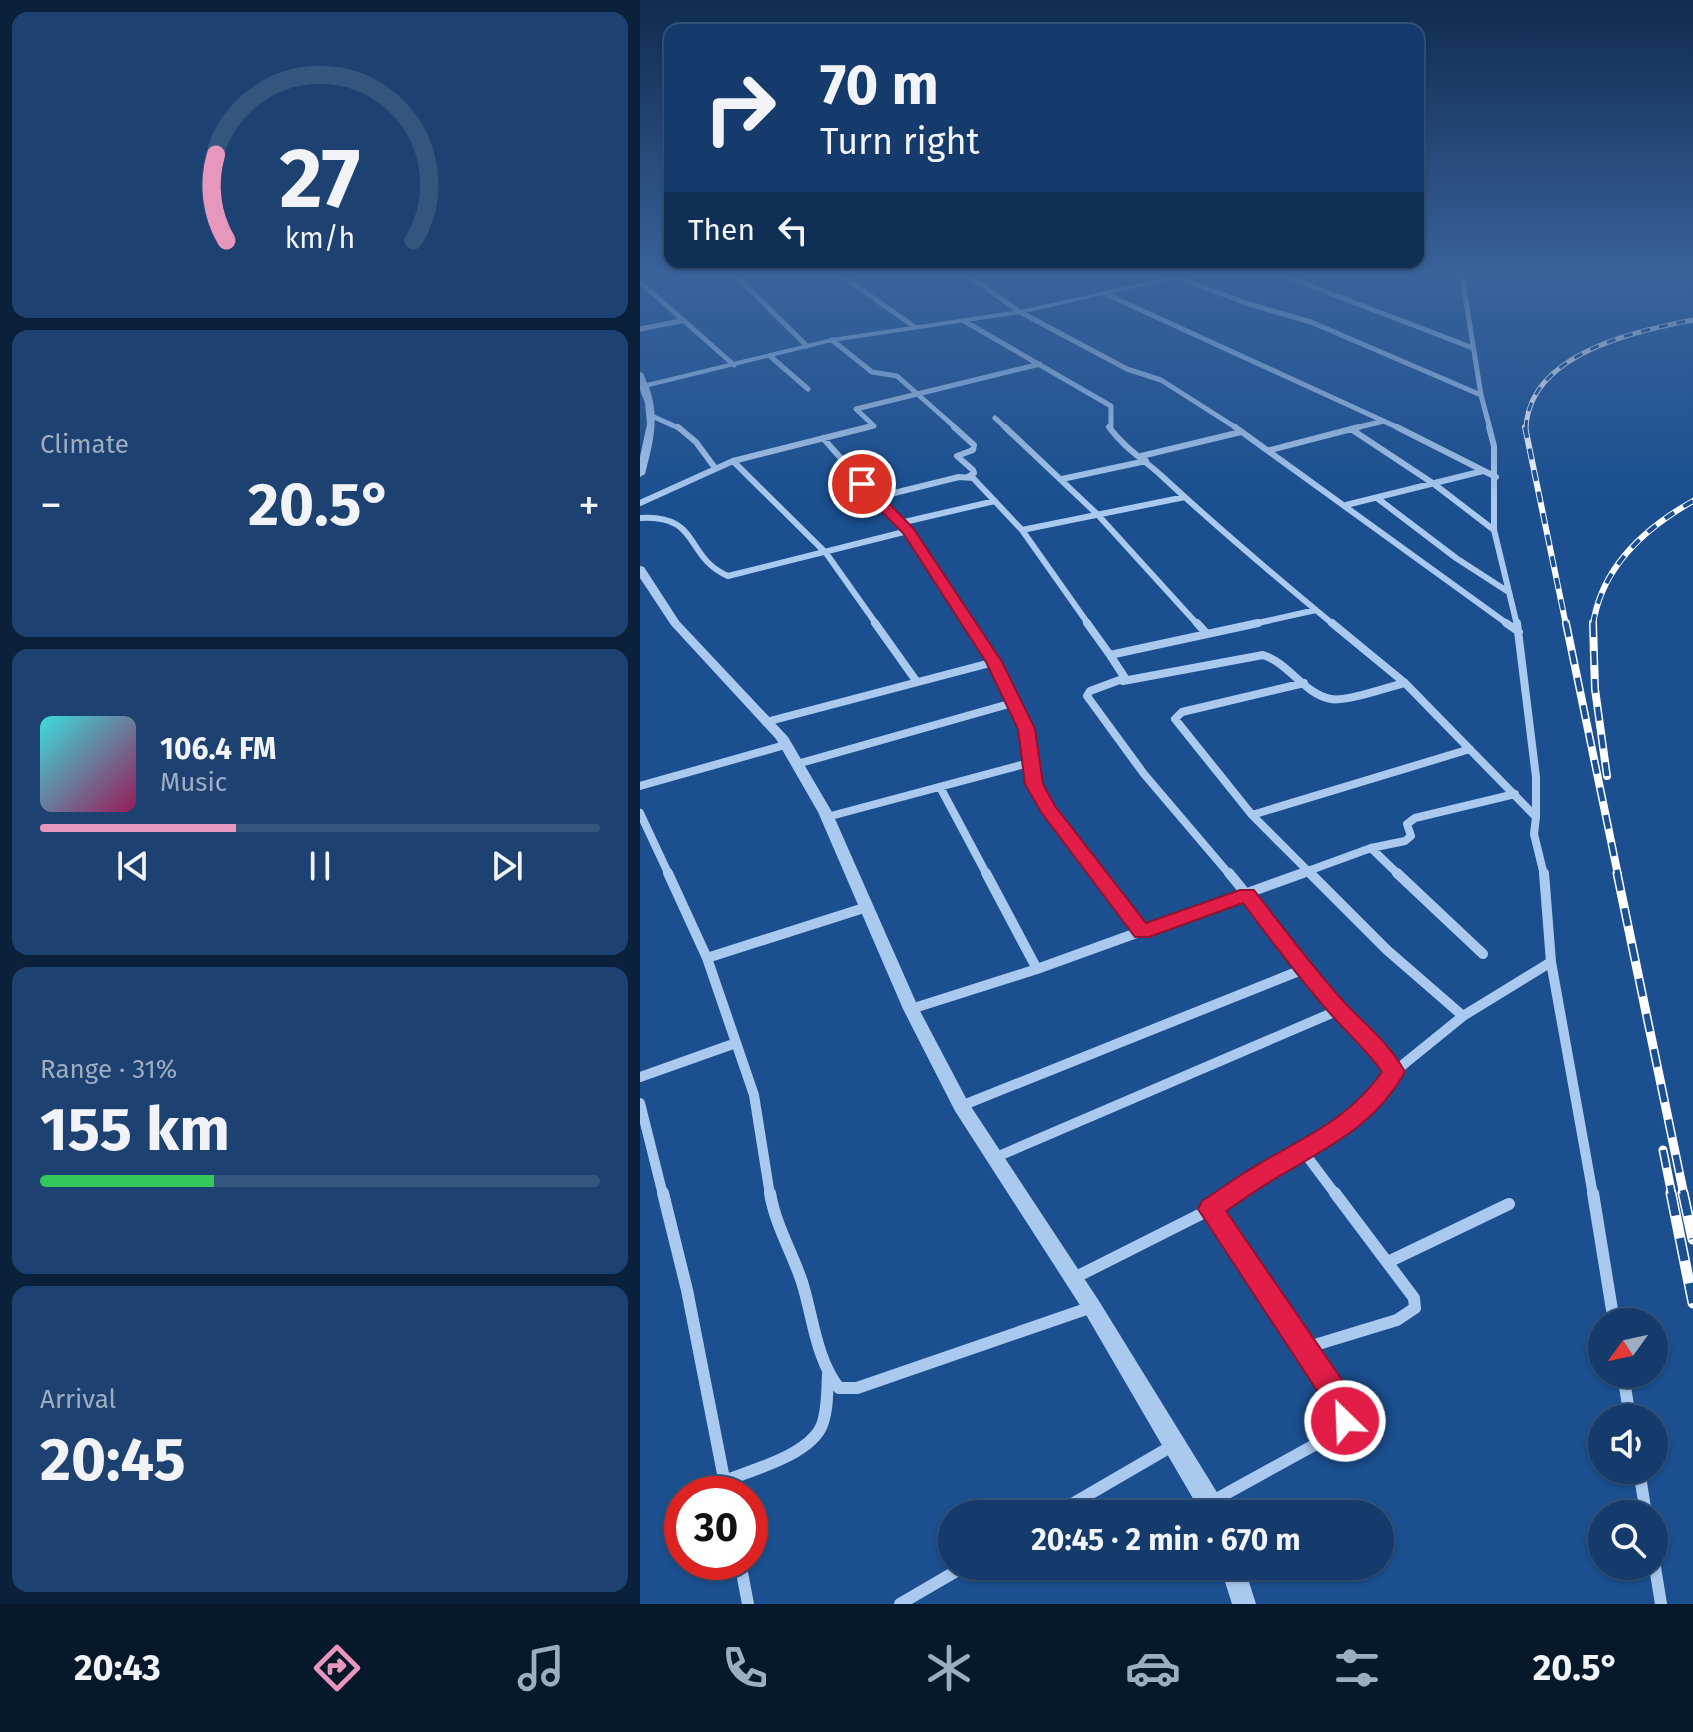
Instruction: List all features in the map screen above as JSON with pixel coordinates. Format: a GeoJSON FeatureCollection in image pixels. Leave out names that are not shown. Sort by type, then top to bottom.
{"type":"FeatureCollection","features":[{"type":"Feature","properties":{"kind":"street"},"geometry":{"type":"LineString","coordinates":[[717,351],[734,365]]}},
{"type":"Feature","properties":{"kind":"street"},"geometry":{"type":"LineString","coordinates":[[642,387],[789,351]]}},
{"type":"Feature","properties":{"kind":"street"},"geometry":{"type":"LineString","coordinates":[[846,351],[872,372],[893,374],[974,445],[973,450],[957,456],[973,470],[974,473],[967,477],[874,498]]}},
{"type":"Feature","properties":{"kind":"street"},"geometry":{"type":"LineString","coordinates":[[1017,351],[1111,406],[1111,433],[1405,683],[1536,817]]}},
{"type":"Feature","properties":{"kind":"street"},"geometry":{"type":"LineString","coordinates":[[1093,351],[1127,369],[1161,380],[1270,450],[1519,632]]}},
{"type":"Feature","properties":{"kind":"street"},"geometry":{"type":"LineString","coordinates":[[1230,351],[1384,421],[1496,477]]}},
{"type":"Feature","properties":{"kind":"street"},"geometry":{"type":"LineString","coordinates":[[1378,351],[1481,395]]}},
{"type":"Feature","properties":{"kind":"street"},"geometry":{"type":"LineString","coordinates":[[1473,351],[1494,446],[1494,530],[1519,632],[1536,777],[1534,834],[1547,887],[1551,962],[1612,1308]]}},
{"type":"Feature","properties":{"kind":"street"},"geometry":{"type":"LineString","coordinates":[[770,356],[808,389]]}},
{"type":"Feature","properties":{"kind":"street"},"geometry":{"type":"LineString","coordinates":[[640,503],[733,461],[872,428],[872,424],[856,409],[1041,364]]}},
{"type":"Feature","properties":{"kind":"street"},"geometry":{"type":"LineString","coordinates":[[640,375],[654,417],[640,474]]}},
{"type":"Feature","properties":{"kind":"street"},"geometry":{"type":"LineString","coordinates":[[654,417],[689,433],[715,468]]}},
{"type":"Feature","properties":{"kind":"street"},"geometry":{"type":"LineString","coordinates":[[995,418],[1098,515],[1207,634]]}},
{"type":"Feature","properties":{"kind":"street"},"geometry":{"type":"LineString","coordinates":[[1270,450],[1384,421]]}},
{"type":"Feature","properties":{"kind":"street"},"geometry":{"type":"LineString","coordinates":[[1351,429],[1434,484],[1494,530]]}},
{"type":"Feature","properties":{"kind":"street"},"geometry":{"type":"LineString","coordinates":[[1062,479],[1241,432]]}},
{"type":"Feature","properties":{"kind":"street"},"geometry":{"type":"LineString","coordinates":[[823,438],[874,498],[908,531],[994,662],[1027,729],[1034,784],[1047,808],[1142,932]]}},
{"type":"Feature","properties":{"kind":"street"},"geometry":{"type":"LineString","coordinates":[[733,461],[826,553],[917,682]]}},
{"type":"Feature","properties":{"kind":"street"},"geometry":{"type":"LineString","coordinates":[[1346,505],[1483,471]]}},
{"type":"Feature","properties":{"kind":"street"},"geometry":{"type":"LineString","coordinates":[[967,477],[973,478],[1022,530],[1124,674],[1122,681]]}},
{"type":"Feature","properties":{"kind":"street"},"geometry":{"type":"LineString","coordinates":[[1022,530],[1185,497]]}},
{"type":"Feature","properties":{"kind":"street"},"geometry":{"type":"LineString","coordinates":[[1377,498],[1456,558],[1507,591]]}},
{"type":"Feature","properties":{"kind":"street"},"geometry":{"type":"LineString","coordinates":[[900,523],[995,501]]}},
{"type":"Feature","properties":{"kind":"street"},"geometry":{"type":"LineString","coordinates":[[640,518],[661,515],[675,519],[716,571],[728,576],[908,531]]}},
{"type":"Feature","properties":{"kind":"street"},"geometry":{"type":"LineString","coordinates":[[640,569],[675,623],[766,722],[797,764],[827,817],[911,1009],[961,1106],[1074,1278],[1207,1500]]}},
{"type":"Feature","properties":{"kind":"street"},"geometry":{"type":"LineString","coordinates":[[1110,655],[1316,610]]}},
{"type":"Feature","properties":{"kind":"street"},"geometry":{"type":"LineString","coordinates":[[1394,1072],[1377,1047],[1339,1010],[1304,969],[1247,894],[1144,774],[1087,696],[1090,691],[1122,681],[1263,655],[1275,658],[1304,683],[1333,700],[1405,683]]}},
{"type":"Feature","properties":{"kind":"street"},"geometry":{"type":"LineString","coordinates":[[766,722],[994,662]]}},
{"type":"Feature","properties":{"kind":"street"},"geometry":{"type":"LineString","coordinates":[[1304,683],[1176,715],[1175,719],[1252,815],[1416,978],[1463,1016]]}},
{"type":"Feature","properties":{"kind":"street"},"geometry":{"type":"LineString","coordinates":[[797,764],[1016,702]]}},
{"type":"Feature","properties":{"kind":"street"},"geometry":{"type":"LineString","coordinates":[[640,786],[785,745]]}},
{"type":"Feature","properties":{"kind":"street"},"geometry":{"type":"LineString","coordinates":[[1252,815],[1470,749]]}},
{"type":"Feature","properties":{"kind":"street"},"geometry":{"type":"LineString","coordinates":[[827,817],[1029,763]]}},
{"type":"Feature","properties":{"kind":"street"},"geometry":{"type":"LineString","coordinates":[[940,787],[1037,969]]}},
{"type":"Feature","properties":{"kind":"street"},"geometry":{"type":"LineString","coordinates":[[911,1009],[1037,969],[1371,848],[1409,839],[1407,824],[1415,818],[1515,794]]}},
{"type":"Feature","properties":{"kind":"street"},"geometry":{"type":"LineString","coordinates":[[640,813],[644,828],[707,958],[754,1095],[772,1207],[801,1280],[828,1374],[825,1412],[819,1431],[808,1443],[747,1476]]}},
{"type":"Feature","properties":{"kind":"street"},"geometry":{"type":"LineString","coordinates":[[1371,848],[1483,954]]}},
{"type":"Feature","properties":{"kind":"street"},"geometry":{"type":"LineString","coordinates":[[707,958],[867,907]]}},
{"type":"Feature","properties":{"kind":"street"},"geometry":{"type":"LineString","coordinates":[[1074,1278],[1211,1209],[1348,1124],[1377,1097],[1394,1072],[1463,1016],[1551,962]]}},
{"type":"Feature","properties":{"kind":"street"},"geometry":{"type":"LineString","coordinates":[[961,1106],[1304,969]]}},
{"type":"Feature","properties":{"kind":"street"},"geometry":{"type":"LineString","coordinates":[[994,1158],[1339,1010]]}},
{"type":"Feature","properties":{"kind":"street"},"geometry":{"type":"LineString","coordinates":[[640,1077],[736,1043]]}},
{"type":"Feature","properties":{"kind":"street"},"geometry":{"type":"LineString","coordinates":[[641,1110],[687,1290],[723,1476]]}},
{"type":"Feature","properties":{"kind":"street"},"geometry":{"type":"LineString","coordinates":[[1303,1151],[1414,1298],[1415,1308],[1409,1315],[1305,1348]]}},
{"type":"Feature","properties":{"kind":"street"},"geometry":{"type":"LineString","coordinates":[[1388,1262],[1509,1204]]}},
{"type":"Feature","properties":{"kind":"street"},"geometry":{"type":"LineString","coordinates":[[1211,1209],[1343,1405],[1345,1421],[1338,1432],[1225,1500]]}},
{"type":"Feature","properties":{"kind":"street"},"geometry":{"type":"LineString","coordinates":[[828,1374],[839,1388],[857,1388],[1092,1307]]}},
{"type":"Feature","properties":{"kind":"street"},"geometry":{"type":"LineString","coordinates":[[1079,1500],[1174,1445]]}},
{"type":"Feature","properties":{"kind":"street"},"geometry":{"type":"LineString","coordinates":[[743,1580],[748,1604]]}},
{"type":"Feature","properties":{"kind":"street"},"geometry":{"type":"LineString","coordinates":[[900,1604],[941,1580]]}},
{"type":"Feature","properties":{"kind":"street"},"geometry":{"type":"LineString","coordinates":[[1236,1580],[1244,1604]]}},
{"type":"Feature","properties":{"kind":"street"},"geometry":{"type":"LineString","coordinates":[[1657,1580],[1661,1604]]}},
{"type":"Feature","properties":{"kind":"railway"},"geometry":{"type":"LineString","coordinates":[[1526,429],[1531,403],[1545,382],[1564,364],[1587,351]]}},
{"type":"Feature","properties":{"kind":"railway"},"geometry":{"type":"LineString","coordinates":[[1525,427],[1566,625]]}},
{"type":"Feature","properties":{"kind":"railway"},"geometry":{"type":"LineString","coordinates":[[1593,625],[1605,585],[1628,552],[1658,524],[1693,501]]}},
{"type":"Feature","properties":{"kind":"railway"},"geometry":{"type":"LineString","coordinates":[[1566,623],[1618,875]]}},
{"type":"Feature","properties":{"kind":"railway"},"geometry":{"type":"LineString","coordinates":[[1593,625],[1595,689],[1607,776]]}},
{"type":"Feature","properties":{"kind":"railway"},"geometry":{"type":"LineString","coordinates":[[1617,873],[1684,1195]]}},
{"type":"Feature","properties":{"kind":"railway"},"geometry":{"type":"LineString","coordinates":[[1663,1150],[1672,1195]]}},
{"type":"Feature","properties":{"kind":"railway"},"geometry":{"type":"LineString","coordinates":[[1671,1193],[1693,1303]]}},
{"type":"Feature","properties":{"kind":"railway"},"geometry":{"type":"LineString","coordinates":[[1683,1193],[1693,1239]]}},
{"type":"Feature","properties":{"kind":"route"},"geometry":{"type":"LineString","coordinates":[[862,484],[908,531],[994,662],[1027,729],[1028,757],[1034,784],[1047,808],[1142,932],[1247,894],[1304,969],[1339,1010],[1377,1047],[1394,1072],[1377,1097],[1348,1124],[1265,1172],[1211,1209],[1343,1405],[1345,1421]]}}]}
